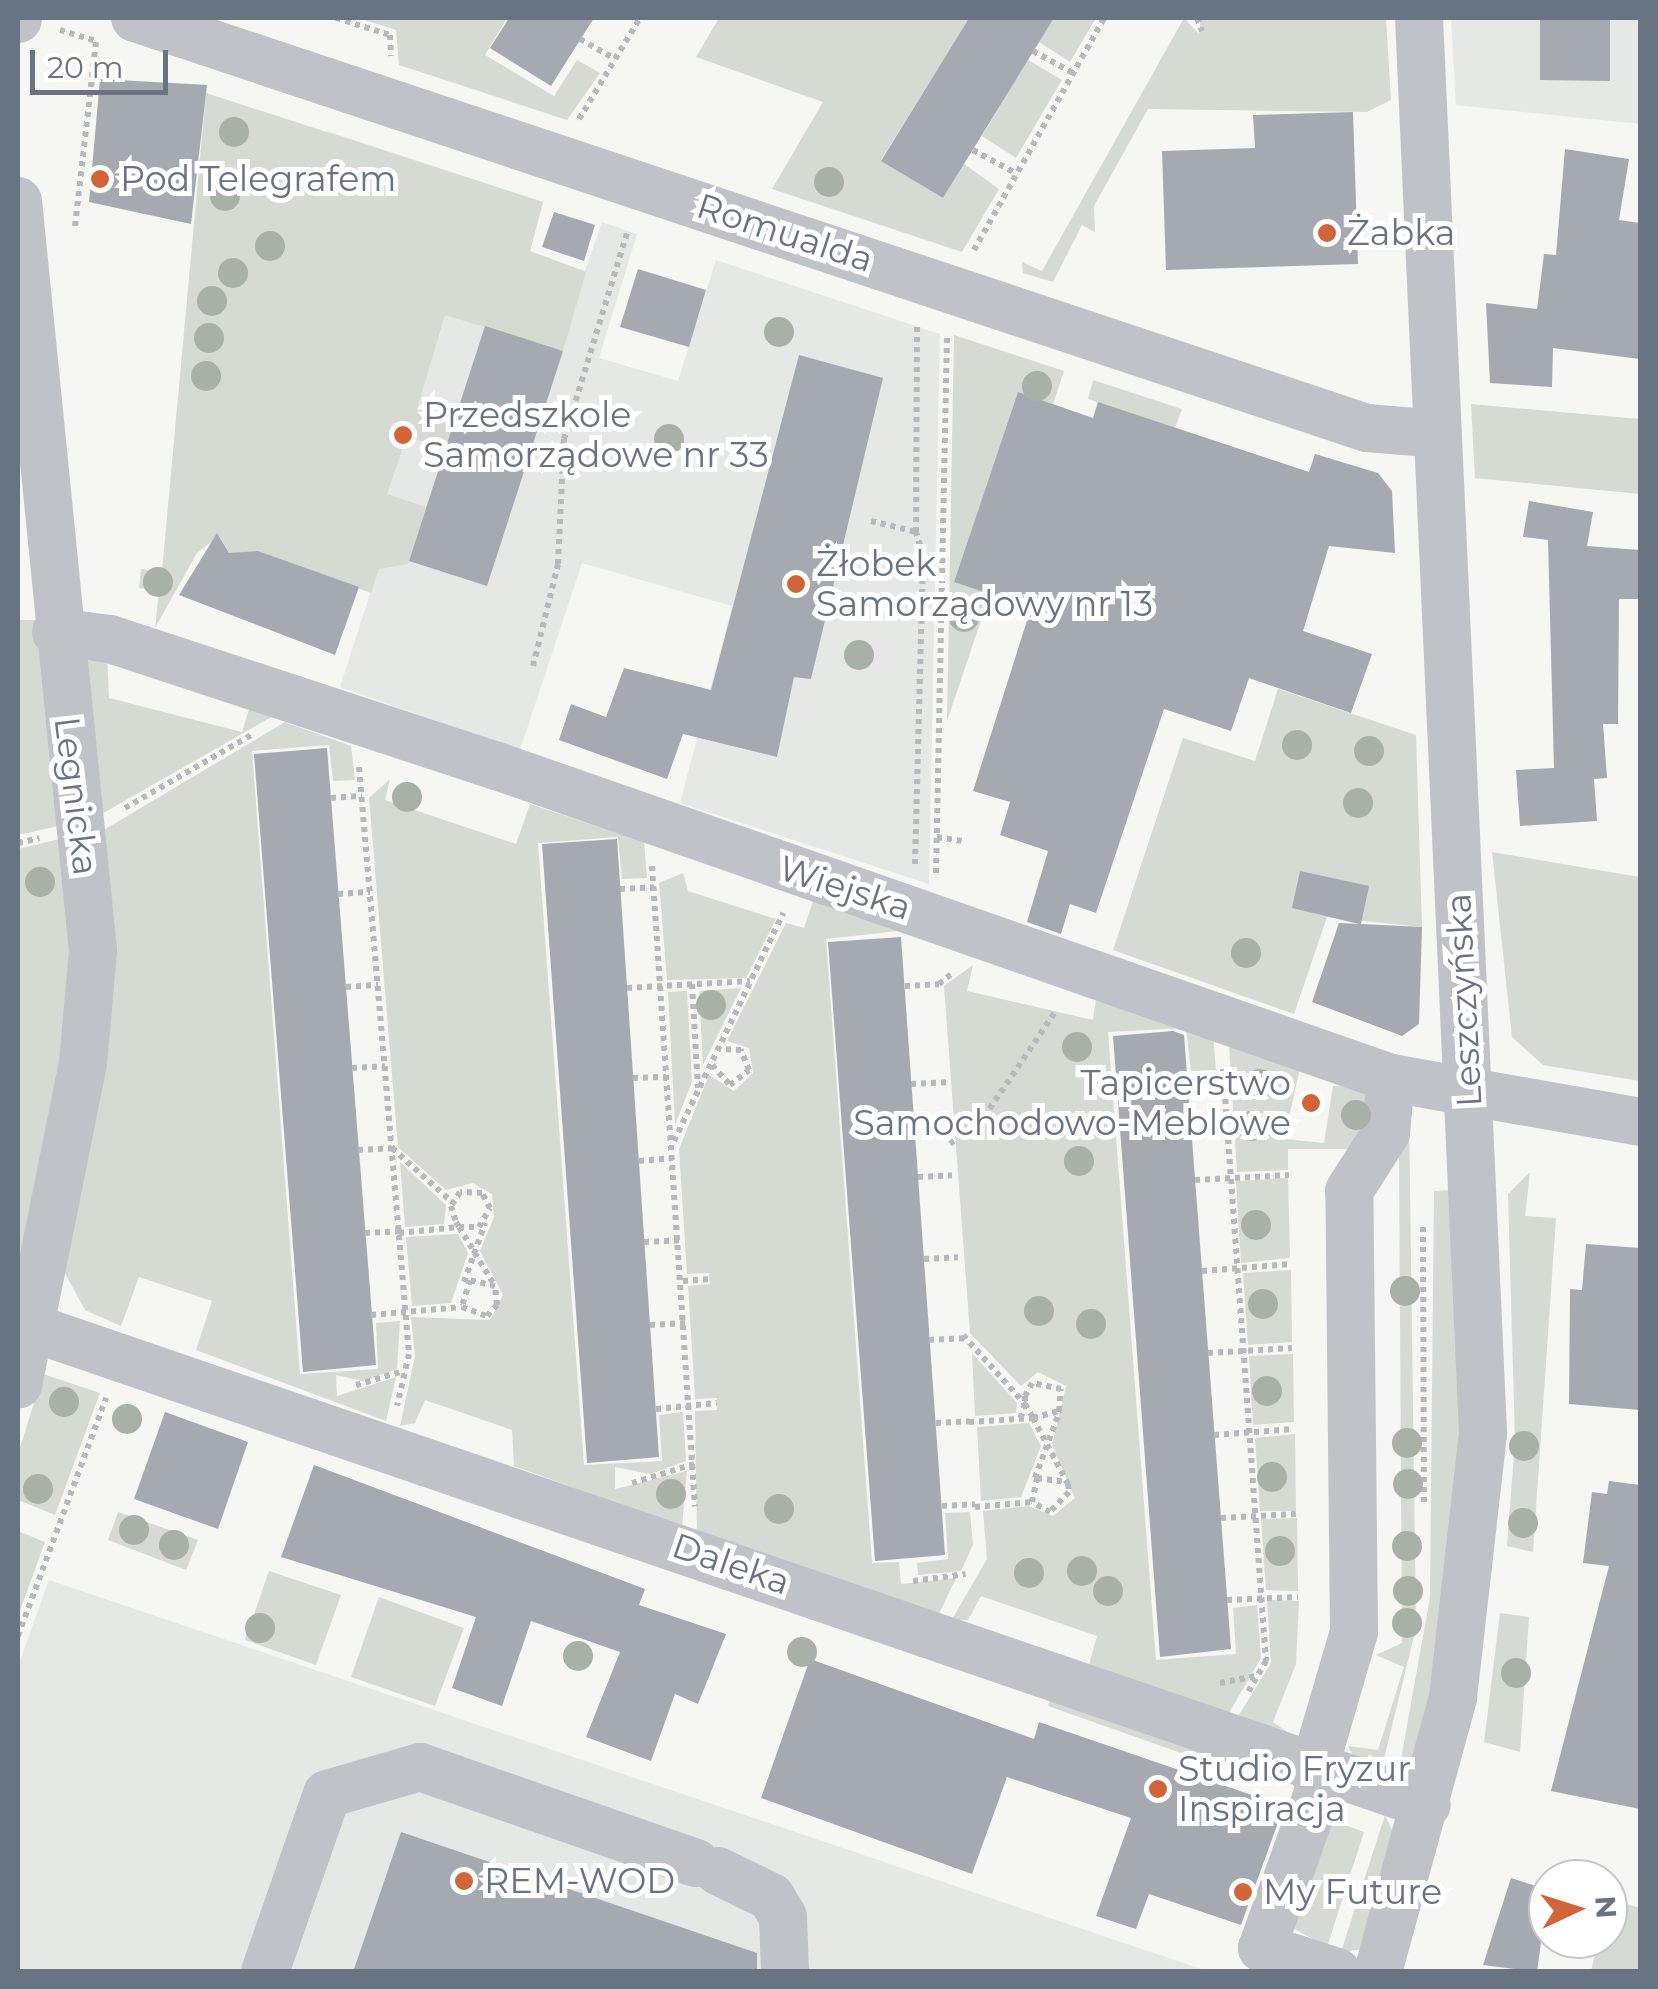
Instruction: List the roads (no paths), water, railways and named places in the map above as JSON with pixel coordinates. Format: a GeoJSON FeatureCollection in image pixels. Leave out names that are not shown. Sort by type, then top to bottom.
{"type":"FeatureCollection","features":[{"type":"Feature","properties":{"kind":"street","name":"Leszczyńska"},"geometry":{"type":"LineString","coordinates":[[1378,1972],[1426,1805],[1463,1639],[1480,1482],[1483,1321],[1468,1091],[1418,18]]}},
{"type":"Feature","properties":{"kind":"street","name":"Romualda"},"geometry":{"type":"LineString","coordinates":[[116,29],[1367,428],[1438,434]]}},
{"type":"Feature","properties":{"kind":"street","name":"Legnicka"},"geometry":{"type":"LineString","coordinates":[[18,202],[38,306],[56,632],[92,1002],[34,1328],[18,1385]]}},
{"type":"Feature","properties":{"kind":"street","name":"Wiejska"},"geometry":{"type":"LineString","coordinates":[[56,632],[116,622],[355,722],[1391,1078],[1640,1122]]}},
{"type":"Feature","properties":{"kind":"street"},"geometry":{"type":"LineString","coordinates":[[1337,1972],[1262,1948],[1318,1774],[1354,1632],[1349,1192],[1386,1133],[1391,1078]]}},
{"type":"Feature","properties":{"kind":"street","name":"Daleka"},"geometry":{"type":"LineString","coordinates":[[34,1328],[684,1547],[1318,1774],[1426,1805]]}},
{"type":"Feature","properties":{"kind":"street"},"geometry":{"type":"LineString","coordinates":[[265,1972],[327,1794],[420,1767],[707,1867],[771,1897],[784,1916],[786,1972]]}},
{"type":"Feature","properties":{"kind":"place","name":"Pod Telegrafem"},"geometry":{"type":"Point","coordinates":[100,179]}},
{"type":"Feature","properties":{"kind":"place","name":"Żabka"},"geometry":{"type":"Point","coordinates":[1327,233]}},
{"type":"Feature","properties":{"kind":"place","name":"Przedszkole Samorządowe nr 33"},"geometry":{"type":"Point","coordinates":[403,435]}},
{"type":"Feature","properties":{"kind":"place","name":"Żłobek Samorządowy nr 13"},"geometry":{"type":"Point","coordinates":[796,584]}},
{"type":"Feature","properties":{"kind":"place","name":"Tapicerstwo Samochodowo-Meblowe"},"geometry":{"type":"Point","coordinates":[1311,1103]}},
{"type":"Feature","properties":{"kind":"place","name":"Studio Fryzur Inspiracja"},"geometry":{"type":"Point","coordinates":[1158,1789]}},
{"type":"Feature","properties":{"kind":"place","name":"REM-WOD"},"geometry":{"type":"Point","coordinates":[464,1881]}},
{"type":"Feature","properties":{"kind":"place","name":"My Future"},"geometry":{"type":"Point","coordinates":[1243,1892]}}]}
